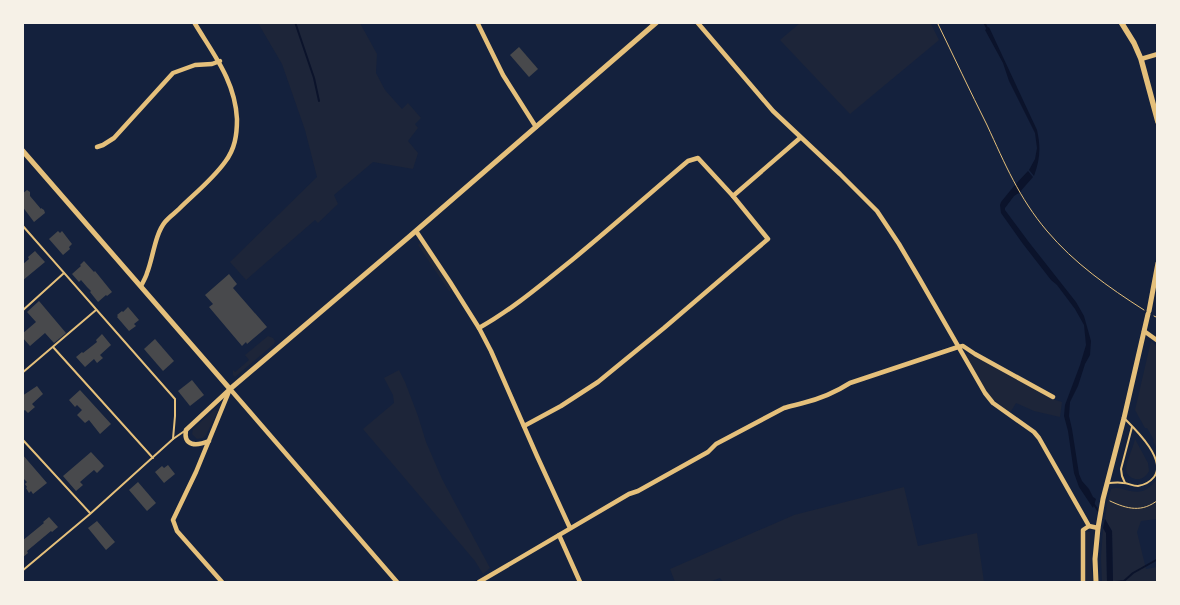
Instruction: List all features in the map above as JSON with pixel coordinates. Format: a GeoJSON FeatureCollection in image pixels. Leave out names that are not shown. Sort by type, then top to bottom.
{"type":"FeatureCollection","features":[{"type":"Feature","properties":{"kind":"main road"},"geometry":{"type":"LineString","coordinates":[[1121,22],[1142,60],[1158,122]]}},
{"type":"Feature","properties":{"kind":"street"},"geometry":{"type":"LineString","coordinates":[[141,286],[148,272],[164,223],[225,162],[234,147],[237,135],[234,94],[228,77],[194,22]]}},
{"type":"Feature","properties":{"kind":"street"},"geometry":{"type":"LineString","coordinates":[[477,22],[503,76],[536,127]]}},
{"type":"Feature","properties":{"kind":"street"},"geometry":{"type":"LineString","coordinates":[[209,441],[200,444],[186,441],[187,428],[657,22]]}},
{"type":"Feature","properties":{"kind":"street"},"geometry":{"type":"LineString","coordinates":[[697,22],[773,111],[877,211],[909,261],[976,380],[989,399],[1034,432],[1039,438],[1089,526]]}},
{"type":"Feature","properties":{"kind":"street"},"geometry":{"type":"LineString","coordinates":[[1142,60],[1158,54]]}},
{"type":"Feature","properties":{"kind":"street"},"geometry":{"type":"LineString","coordinates":[[97,146],[103,145],[114,138],[173,73],[195,66],[220,62]]}},
{"type":"Feature","properties":{"kind":"street"},"geometry":{"type":"LineString","coordinates":[[733,196],[800,138]]}},
{"type":"Feature","properties":{"kind":"street"},"geometry":{"type":"LineString","coordinates":[[22,150],[397,582]]}},
{"type":"Feature","properties":{"kind":"street"},"geometry":{"type":"LineString","coordinates":[[480,328],[536,290],[688,161],[698,158],[733,196],[768,239],[598,382],[561,406],[524,426]]}},
{"type":"Feature","properties":{"kind":"street"},"geometry":{"type":"LineString","coordinates":[[416,231],[480,328],[570,528]]}},
{"type":"Feature","properties":{"kind":"street"},"geometry":{"type":"LineString","coordinates":[[1096,582],[1095,559],[1103,499],[1124,418],[1158,263]]}},
{"type":"Feature","properties":{"kind":"street"},"geometry":{"type":"LineString","coordinates":[[1144,332],[1158,342]]}},
{"type":"Feature","properties":{"kind":"street"},"geometry":{"type":"LineString","coordinates":[[479,582],[629,494],[638,491],[708,452],[716,444],[784,408],[958,347],[963,346],[1053,397]]}},
{"type":"Feature","properties":{"kind":"street"},"geometry":{"type":"LineString","coordinates":[[222,582],[177,531],[174,520],[230,389]]}},
{"type":"Feature","properties":{"kind":"street"},"geometry":{"type":"LineString","coordinates":[[1083,582],[1083,530],[1089,526],[1098,528]]}},
{"type":"Feature","properties":{"kind":"street"},"geometry":{"type":"LineString","coordinates":[[559,535],[580,582]]}},
{"type":"Feature","properties":{"kind":"lane"},"geometry":{"type":"LineString","coordinates":[[22,225],[175,399],[173,439]]}},
{"type":"Feature","properties":{"kind":"lane"},"geometry":{"type":"LineString","coordinates":[[23,310],[64,273]]}},
{"type":"Feature","properties":{"kind":"lane"},"geometry":{"type":"LineString","coordinates":[[22,373],[96,310]]}},
{"type":"Feature","properties":{"kind":"lane"},"geometry":{"type":"LineString","coordinates":[[53,347],[152,458]]}},
{"type":"Feature","properties":{"kind":"lane"},"geometry":{"type":"LineString","coordinates":[[1107,483],[1125,483],[1138,486],[1148,482],[1156,474],[1156,459],[1141,435],[1124,418]]}},
{"type":"Feature","properties":{"kind":"lane"},"geometry":{"type":"LineString","coordinates":[[1125,483],[1121,469],[1132,427]]}},
{"type":"Feature","properties":{"kind":"lane"},"geometry":{"type":"LineString","coordinates":[[22,571],[90,514],[173,439],[186,430]]}},
{"type":"Feature","properties":{"kind":"lane"},"geometry":{"type":"LineString","coordinates":[[22,439],[90,514]]}},
{"type":"Feature","properties":{"kind":"path"},"geometry":{"type":"LineString","coordinates":[[937,22],[1014,184],[1028,205],[1047,231],[1076,261],[1115,292],[1147,312]]}},
{"type":"Feature","properties":{"kind":"path"},"geometry":{"type":"LineString","coordinates":[[1103,499],[1122,507],[1139,509],[1151,505],[1158,500]]}},
{"type":"Feature","properties":{"kind":"shaded area"},"geometry":{"type":"Polygon","coordinates":[[[930,22],[939,40],[850,114],[780,40],[800,23],[930,22]]]}},
{"type":"Feature","properties":{"kind":"shaded area"},"geometry":{"type":"Polygon","coordinates":[[[258,23],[360,23],[377,54],[376,73],[385,90],[402,109],[408,103],[421,118],[415,124],[418,128],[408,141],[418,153],[413,169],[373,162],[334,195],[338,204],[318,223],[315,220],[246,280],[230,262],[317,177],[305,130],[282,64],[258,23]]]}},
{"type":"Feature","properties":{"kind":"shaded area"},"geometry":{"type":"Polygon","coordinates":[[[989,27],[1037,130],[1039,153],[1034,176],[1029,170],[1035,159],[1037,148],[1035,133],[1009,81],[1003,63],[985,30],[989,27]]]}},
{"type":"Feature","properties":{"kind":"shaded area"},"geometry":{"type":"Polygon","coordinates":[[[1028,171],[1033,177],[1014,196],[1005,210],[1076,302],[1084,316],[1091,341],[1090,355],[1070,402],[1069,416],[1079,474],[1096,499],[1093,508],[1079,487],[1074,473],[1064,416],[1065,405],[1086,345],[1084,325],[1075,309],[1023,244],[1001,213],[1001,202],[1028,171]]]}},
{"type":"Feature","properties":{"kind":"shaded area"},"geometry":{"type":"Polygon","coordinates":[[[420,243],[451,290],[449,291],[418,245],[420,243]]]}},
{"type":"Feature","properties":{"kind":"shaded area"},"geometry":{"type":"Polygon","coordinates":[[[268,336],[273,338],[274,344],[235,377],[233,370],[235,372],[249,360],[245,355],[268,336]]]}},
{"type":"Feature","properties":{"kind":"shaded area"},"geometry":{"type":"Polygon","coordinates":[[[1151,341],[1157,347],[1157,449],[1154,440],[1135,410],[1151,341]]]}},
{"type":"Feature","properties":{"kind":"shaded area"},"geometry":{"type":"Polygon","coordinates":[[[969,353],[1052,399],[1062,402],[1060,417],[1034,411],[1016,403],[1010,413],[982,387],[965,355],[969,353]]]}},
{"type":"Feature","properties":{"kind":"shaded area"},"geometry":{"type":"Polygon","coordinates":[[[399,370],[442,479],[490,568],[483,574],[475,561],[363,429],[394,403],[393,395],[384,378],[399,370]]]}},
{"type":"Feature","properties":{"kind":"shaded area"},"geometry":{"type":"Polygon","coordinates":[[[215,409],[218,411],[206,435],[203,438],[197,439],[192,434],[193,429],[215,409]]]}},
{"type":"Feature","properties":{"kind":"shaded area"},"geometry":{"type":"Polygon","coordinates":[[[1135,439],[1148,463],[1149,471],[1145,477],[1139,479],[1128,475],[1126,470],[1135,439]]]}},
{"type":"Feature","properties":{"kind":"shaded area"},"geometry":{"type":"Polygon","coordinates":[[[1157,479],[1157,519],[1141,521],[1137,532],[1146,569],[1157,567],[1157,582],[1113,582],[1112,531],[1105,519],[1111,489],[1140,491],[1147,489],[1157,479]]]}},
{"type":"Feature","properties":{"kind":"shaded area"},"geometry":{"type":"Polygon","coordinates":[[[904,487],[918,546],[977,533],[984,582],[723,582],[720,578],[709,582],[675,582],[670,569],[794,515],[904,487]]]}},
{"type":"Feature","properties":{"kind":"shaded area"},"geometry":{"type":"Polygon","coordinates":[[[1105,519],[1112,531],[1113,582],[1107,582],[1106,533],[1103,528],[1105,519]]]}},
{"type":"Feature","properties":{"kind":"shaded area"},"geometry":{"type":"Polygon","coordinates":[[[1103,528],[1106,533],[1107,582],[1102,582],[1103,528]]]}},
{"type":"Feature","properties":{"kind":"shaded area"},"geometry":{"type":"Polygon","coordinates":[[[1086,531],[1090,532],[1093,582],[1086,582],[1086,531]]]}},
{"type":"Feature","properties":{"kind":"building"},"geometry":{"type":"Polygon","coordinates":[[[519,47],[538,69],[529,77],[510,55],[519,47]]]}},
{"type":"Feature","properties":{"kind":"building"},"geometry":{"type":"Polygon","coordinates":[[[27,190],[45,213],[34,222],[22,206],[22,194],[27,190]]]}},
{"type":"Feature","properties":{"kind":"building"},"geometry":{"type":"Polygon","coordinates":[[[58,231],[60,233],[62,231],[72,244],[69,247],[70,249],[63,255],[49,239],[58,231]]]}},
{"type":"Feature","properties":{"kind":"building"},"geometry":{"type":"Polygon","coordinates":[[[35,251],[45,262],[22,281],[22,265],[35,251]]]}},
{"type":"Feature","properties":{"kind":"building"},"geometry":{"type":"Polygon","coordinates":[[[84,261],[112,292],[98,302],[81,280],[79,282],[72,274],[84,261]]]}},
{"type":"Feature","properties":{"kind":"building"},"geometry":{"type":"Polygon","coordinates":[[[229,274],[237,284],[233,288],[267,327],[242,346],[209,307],[213,304],[205,295],[229,274]]]}},
{"type":"Feature","properties":{"kind":"building"},"geometry":{"type":"Polygon","coordinates":[[[39,301],[66,333],[54,343],[45,333],[30,346],[22,337],[22,334],[36,322],[27,312],[39,301]]]}},
{"type":"Feature","properties":{"kind":"building"},"geometry":{"type":"Polygon","coordinates":[[[128,307],[139,320],[134,324],[136,326],[129,331],[117,317],[128,307]]]}},
{"type":"Feature","properties":{"kind":"building"},"geometry":{"type":"Polygon","coordinates":[[[102,334],[111,345],[100,355],[103,358],[97,363],[94,359],[85,367],[76,357],[97,342],[96,340],[102,334]]]}},
{"type":"Feature","properties":{"kind":"building"},"geometry":{"type":"Polygon","coordinates":[[[155,339],[174,361],[163,371],[144,349],[155,339]]]}},
{"type":"Feature","properties":{"kind":"building"},"geometry":{"type":"Polygon","coordinates":[[[192,380],[204,395],[190,406],[178,391],[192,380]]]}},
{"type":"Feature","properties":{"kind":"building"},"geometry":{"type":"Polygon","coordinates":[[[37,386],[43,394],[32,404],[35,407],[28,413],[25,410],[22,412],[22,396],[37,386]]]}},
{"type":"Feature","properties":{"kind":"building"},"geometry":{"type":"Polygon","coordinates":[[[80,390],[111,424],[100,434],[89,420],[85,423],[77,415],[82,410],[77,405],[75,407],[69,400],[80,390]]]}},
{"type":"Feature","properties":{"kind":"building"},"geometry":{"type":"Polygon","coordinates":[[[91,452],[104,466],[97,473],[94,470],[80,482],[83,485],[76,491],[63,476],[91,452]]]}},
{"type":"Feature","properties":{"kind":"building"},"geometry":{"type":"Polygon","coordinates":[[[22,454],[47,483],[33,494],[31,491],[29,493],[25,484],[27,482],[22,477],[22,454]]]}},
{"type":"Feature","properties":{"kind":"building"},"geometry":{"type":"Polygon","coordinates":[[[168,465],[175,474],[164,483],[155,472],[162,466],[164,468],[168,465]]]}},
{"type":"Feature","properties":{"kind":"building"},"geometry":{"type":"Polygon","coordinates":[[[138,482],[156,503],[147,511],[129,490],[138,482]]]}},
{"type":"Feature","properties":{"kind":"building"},"geometry":{"type":"Polygon","coordinates":[[[49,517],[58,527],[27,551],[28,553],[22,558],[22,541],[49,517]]]}},
{"type":"Feature","properties":{"kind":"building"},"geometry":{"type":"Polygon","coordinates":[[[97,521],[115,542],[106,550],[88,528],[97,521]]]}},
{"type":"Feature","properties":{"kind":"waterway"},"geometry":{"type":"LineString","coordinates":[[295,22],[314,78],[319,101]]}},
{"type":"Feature","properties":{"kind":"waterway"},"geometry":{"type":"LineString","coordinates":[[984,22],[988,30]]}},
{"type":"Feature","properties":{"kind":"waterway"},"geometry":{"type":"LineString","coordinates":[[1093,503],[1099,512]]}},
{"type":"Feature","properties":{"kind":"waterway"},"geometry":{"type":"LineString","coordinates":[[1115,582],[1124,581],[1133,573],[1158,559]]}}]}
